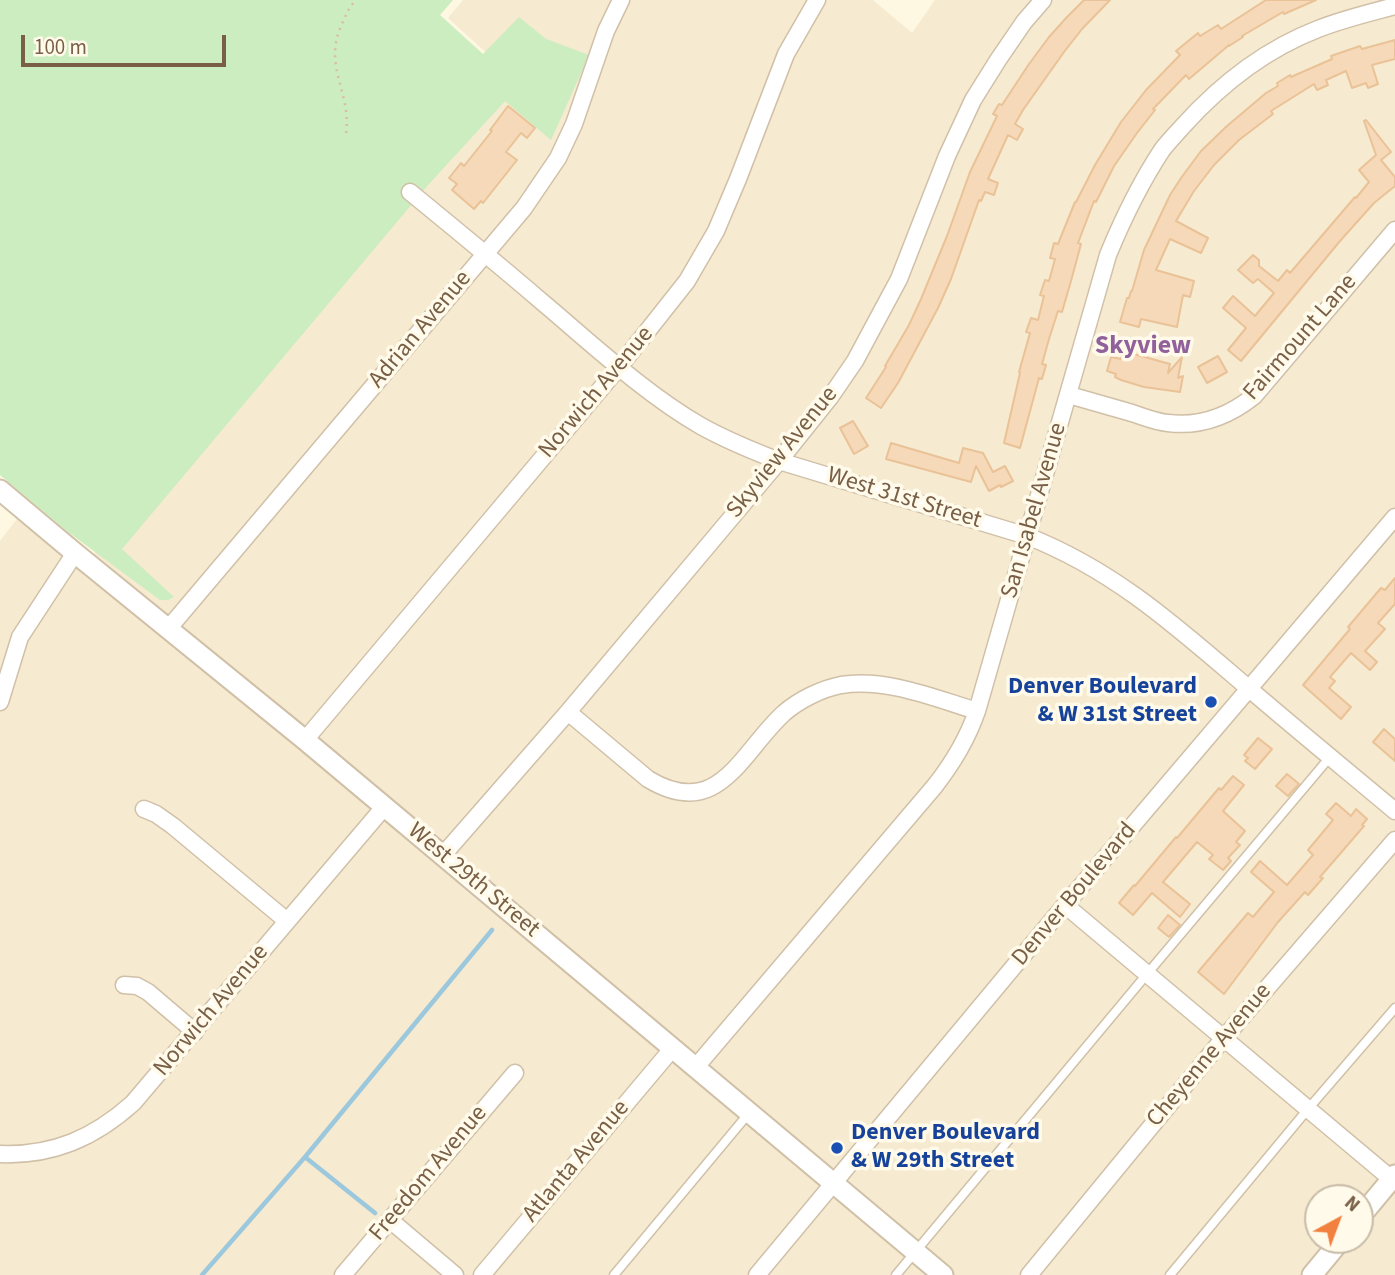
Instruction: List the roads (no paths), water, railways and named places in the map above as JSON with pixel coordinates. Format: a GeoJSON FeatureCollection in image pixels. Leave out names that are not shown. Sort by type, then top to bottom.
{"type":"FeatureCollection","features":[{"type":"Feature","properties":{"kind":"street","name":"Adrian Avenue"},"geometry":{"type":"LineString","coordinates":[[168,629],[524,208],[558,158],[574,124],[606,30],[621,0]]}},
{"type":"Feature","properties":{"kind":"street","name":"Norwich Avenue"},"geometry":{"type":"LineString","coordinates":[[305,740],[619,367],[688,281],[716,231],[786,54],[817,0]]}},
{"type":"Feature","properties":{"kind":"street","name":"Skyview Avenue"},"geometry":{"type":"LineString","coordinates":[[443,855],[568,712],[831,396],[867,341],[899,279],[947,156],[973,100],[998,60],[1043,0]]}},
{"type":"Feature","properties":{"kind":"street","name":"San Isabel Avenue"},"geometry":{"type":"LineString","coordinates":[[695,1068],[949,768],[970,730],[1108,255],[1124,214],[1164,148],[1220,89],[1283,46],[1356,16],[1395,6]]}},
{"type":"Feature","properties":{"kind":"street","name":"West 31st Street"},"geometry":{"type":"LineString","coordinates":[[410,192],[619,367],[700,425],[779,461],[1027,536],[1110,577],[1167,619],[1395,811]]}},
{"type":"Feature","properties":{"kind":"street","name":"Fairmount Lane"},"geometry":{"type":"LineString","coordinates":[[1069,395],[1167,423],[1197,423],[1226,415],[1241,407],[1264,386],[1395,230]]}},
{"type":"Feature","properties":{"kind":"street","name":"West 29th Street"},"geometry":{"type":"LineString","coordinates":[[0,490],[385,806],[943,1275]]}},
{"type":"Feature","properties":{"kind":"street","name":"Denver Boulevard"},"geometry":{"type":"LineString","coordinates":[[757,1275],[1065,905],[1395,517]]}},
{"type":"Feature","properties":{"kind":"street"},"geometry":{"type":"LineString","coordinates":[[0,702],[20,637],[75,553]]}},
{"type":"Feature","properties":{"kind":"street"},"geometry":{"type":"LineString","coordinates":[[568,712],[648,779],[676,792],[694,792],[709,789],[722,781],[785,712],[820,691],[841,685],[884,685],[977,711]]}},
{"type":"Feature","properties":{"kind":"street","name":"Norwich Avenue"},"geometry":{"type":"LineString","coordinates":[[0,1154],[23,1155],[50,1151],[104,1126],[133,1103],[385,806]]}},
{"type":"Feature","properties":{"kind":"street"},"geometry":{"type":"LineString","coordinates":[[144,809],[173,826],[287,921]]}},
{"type":"Feature","properties":{"kind":"street","name":"Cheyenne Avenue"},"geometry":{"type":"LineString","coordinates":[[1029,1275],[1223,1039],[1395,840]]}},
{"type":"Feature","properties":{"kind":"street"},"geometry":{"type":"LineString","coordinates":[[1065,905],[1394,1179],[1374,1201]]}},
{"type":"Feature","properties":{"kind":"street"},"geometry":{"type":"LineString","coordinates":[[124,985],[136,986],[148,992],[195,1032]]}},
{"type":"Feature","properties":{"kind":"street","name":"Atlanta Avenue"},"geometry":{"type":"LineString","coordinates":[[482,1275],[673,1049]]}},
{"type":"Feature","properties":{"kind":"street","name":"Freedom Avenue"},"geometry":{"type":"LineString","coordinates":[[343,1275],[515,1073]]}},
{"type":"Feature","properties":{"kind":"street"},"geometry":{"type":"LineString","coordinates":[[390,1220],[455,1275]]}},
{"type":"Feature","properties":{"kind":"street"},"geometry":{"type":"LineString","coordinates":[[1312,1275],[1329,1254]]}},
{"type":"Feature","properties":{"kind":"lane"},"geometry":{"type":"LineString","coordinates":[[896,1275],[1330,757]]}},
{"type":"Feature","properties":{"kind":"lane"},"geometry":{"type":"LineString","coordinates":[[1170,1275],[1395,1008]]}},
{"type":"Feature","properties":{"kind":"lane"},"geometry":{"type":"LineString","coordinates":[[614,1275],[749,1113]]}},
{"type":"Feature","properties":{"kind":"waterway"},"geometry":{"type":"LineString","coordinates":[[202,1275],[305,1157],[492,930]]}},
{"type":"Feature","properties":{"kind":"waterway"},"geometry":{"type":"LineString","coordinates":[[305,1157],[375,1213]]}},
{"type":"Feature","properties":{"kind":"place","name":"Denver Boulevard & W 31st Street"},"geometry":{"type":"Point","coordinates":[1211,702]}},
{"type":"Feature","properties":{"kind":"place","name":"Denver Boulevard & W 29th Street"},"geometry":{"type":"Point","coordinates":[837,1148]}},
{"type":"Feature","properties":{"kind":"district","name":"Skyview"},"geometry":{"type":"Point","coordinates":[1143,347]}}]}
